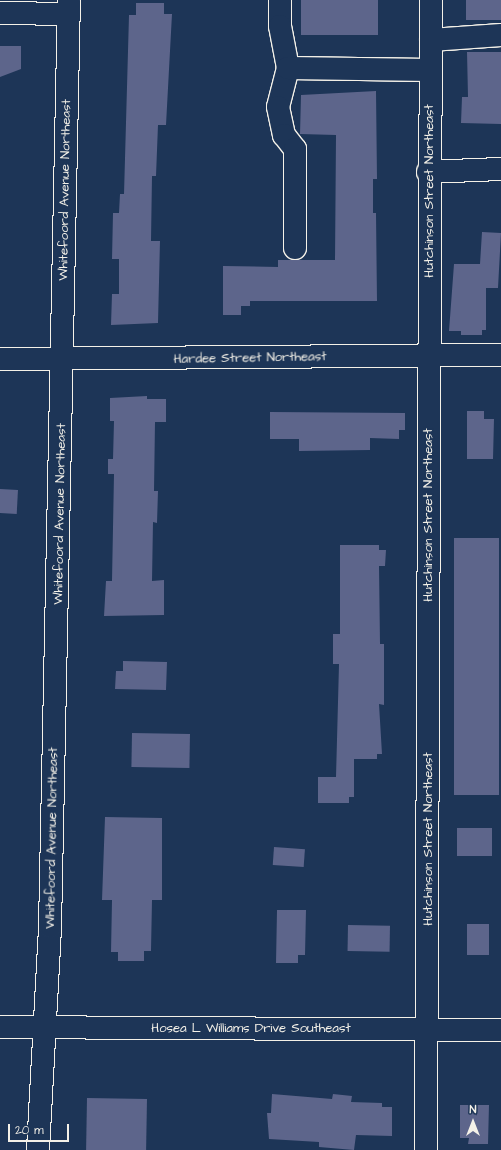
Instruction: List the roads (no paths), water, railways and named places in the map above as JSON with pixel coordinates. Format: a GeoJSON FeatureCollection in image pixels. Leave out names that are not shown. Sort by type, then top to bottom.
{"type":"FeatureCollection","features":[{"type":"Feature","properties":{"kind":"street"},"geometry":{"type":"LineString","coordinates":[[280,0],[280,26],[288,68],[278,107],[284,135],[295,149],[295,248]]}},
{"type":"Feature","properties":{"kind":"street","name":"Hutchinson Street Northeast"},"geometry":{"type":"LineString","coordinates":[[426,1150],[428,172],[432,0]]}},
{"type":"Feature","properties":{"kind":"street"},"geometry":{"type":"LineString","coordinates":[[0,13],[69,7]]}},
{"type":"Feature","properties":{"kind":"street","name":"Whitefoord Avenue Northeast"},"geometry":{"type":"LineString","coordinates":[[38,1150],[46,1028],[69,7]]}},
{"type":"Feature","properties":{"kind":"street"},"geometry":{"type":"LineString","coordinates":[[431,40],[501,35]]}},
{"type":"Feature","properties":{"kind":"street"},"geometry":{"type":"LineString","coordinates":[[288,68],[430,70]]}},
{"type":"Feature","properties":{"kind":"street"},"geometry":{"type":"LineString","coordinates":[[428,172],[501,169]]}},
{"type":"Feature","properties":{"kind":"street","name":"Hardee Street Northeast"},"geometry":{"type":"LineString","coordinates":[[0,359],[62,360],[501,355]]}},
{"type":"Feature","properties":{"kind":"street","name":"Hosea L Williams Drive Southeast"},"geometry":{"type":"LineString","coordinates":[[0,1027],[501,1030]]}}]}
